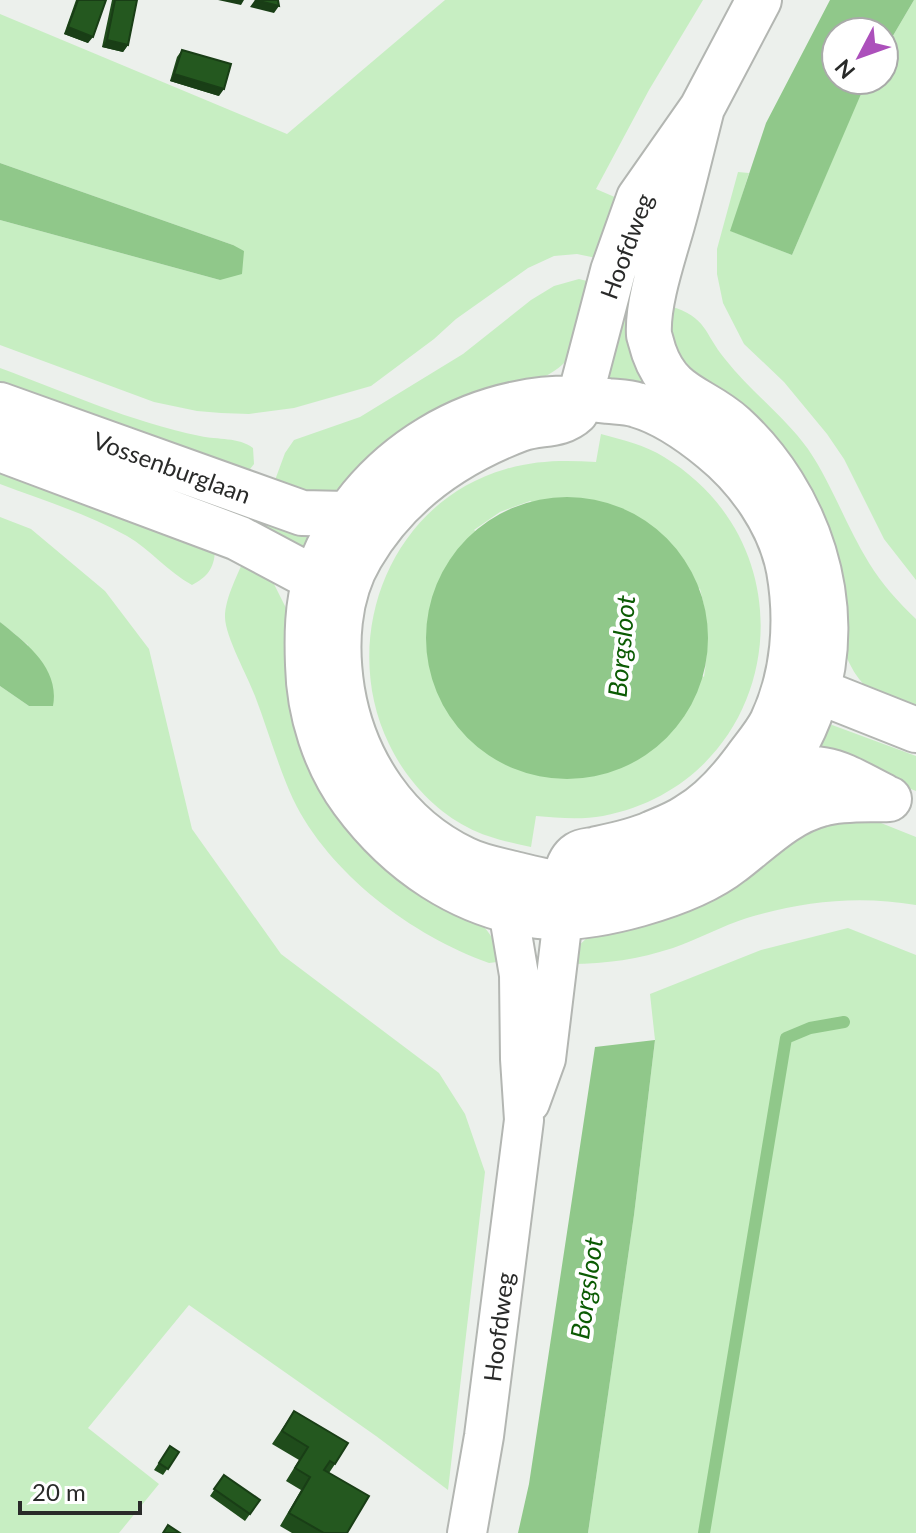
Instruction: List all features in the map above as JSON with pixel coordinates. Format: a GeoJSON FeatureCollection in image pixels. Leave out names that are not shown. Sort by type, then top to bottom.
{"type":"FeatureCollection","features":[{"type":"Feature","properties":{"kind":"main road","name":"Hoofdweg"},"geometry":{"type":"LineString","coordinates":[[580,397],[613,271],[639,198],[702,108],[759,0]]}},
{"type":"Feature","properties":{"kind":"main road","name":"Hoofdweg"},"geometry":{"type":"LineString","coordinates":[[702,108],[656,283],[649,337],[666,378],[681,392],[730,423],[766,457],[792,497],[811,539],[826,630],[802,685]]}},
{"type":"Feature","properties":{"kind":"main road"},"geometry":{"type":"LineString","coordinates":[[330,591],[352,577],[366,548],[406,498],[435,472],[466,452],[531,425],[567,421],[576,412],[580,397]]}},
{"type":"Feature","properties":{"kind":"main road"},"geometry":{"type":"LineString","coordinates":[[564,901],[602,881],[638,873],[679,858],[751,807],[774,780],[802,730],[802,685],[788,565],[767,512],[733,466],[689,429],[637,405],[580,397],[535,400],[491,410],[449,427],[410,450],[376,479],[347,514],[330,591],[307,633],[308,687],[320,739],[342,787],[374,829],[413,865],[458,892],[508,910],[564,901],[625,907],[697,884],[729,865],[779,824],[820,804],[902,805]]}},
{"type":"Feature","properties":{"kind":"main road","name":"Vossenburglaan"},"geometry":{"type":"LineString","coordinates":[[0,405],[302,513],[347,514]]}},
{"type":"Feature","properties":{"kind":"main road","name":"Vossenburglaan"},"geometry":{"type":"LineString","coordinates":[[0,449],[238,538],[330,591]]}},
{"type":"Feature","properties":{"kind":"main road"},"geometry":{"type":"LineString","coordinates":[[330,591],[341,614],[337,658],[344,702],[360,755],[389,800],[423,832],[464,859],[564,901]]}},
{"type":"Feature","properties":{"kind":"main road"},"geometry":{"type":"LineString","coordinates":[[802,685],[916,730]]}},
{"type":"Feature","properties":{"kind":"main road"},"geometry":{"type":"LineString","coordinates":[[564,901],[569,865],[578,854],[644,837],[688,816],[731,779],[802,685]]}},
{"type":"Feature","properties":{"kind":"main road"},"geometry":{"type":"LineString","coordinates":[[774,780],[793,771],[818,768],[849,779],[902,805]]}},
{"type":"Feature","properties":{"kind":"street","name":"Hoofdweg"},"geometry":{"type":"LineString","coordinates":[[524,1120],[546,1059],[564,901]]}},
{"type":"Feature","properties":{"kind":"street","name":"Hoofdweg"},"geometry":{"type":"LineString","coordinates":[[467,1533],[484,1436],[524,1120],[519,975],[508,910]]}},
{"type":"Feature","properties":{"kind":"shaded area"},"geometry":{"type":"Polygon","coordinates":[[[445,0],[703,0],[649,90],[596,189],[624,201],[601,259],[577,254],[554,256],[528,268],[456,319],[371,386],[294,408],[249,414],[221,413],[154,402],[0,345],[0,220],[220,280],[233,245],[0,163],[0,14],[287,134],[445,0]]]}},
{"type":"Feature","properties":{"kind":"shaded area"},"geometry":{"type":"Polygon","coordinates":[[[916,0],[916,580],[884,539],[844,459],[827,434],[784,382],[744,344],[723,303],[717,274],[717,249],[738,172],[749,173],[731,231],[792,255],[859,96],[900,96],[900,24],[916,0]]]}},
{"type":"Feature","properties":{"kind":"shaded area"},"geometry":{"type":"Polygon","coordinates":[[[579,279],[591,282],[582,332],[569,358],[559,368],[351,479],[332,493],[271,491],[285,453],[294,440],[360,417],[463,354],[531,300],[554,286],[579,279]]]}},
{"type":"Feature","properties":{"kind":"shaded area"},"geometry":{"type":"Polygon","coordinates":[[[622,291],[638,296],[655,395],[598,376],[622,291]]]}},
{"type":"Feature","properties":{"kind":"shaded area"},"geometry":{"type":"Polygon","coordinates":[[[670,306],[692,316],[704,327],[735,371],[799,437],[824,476],[869,563],[916,619],[916,714],[876,694],[852,669],[840,639],[692,377],[671,348],[670,306]]]}},
{"type":"Feature","properties":{"kind":"shaded area"},"geometry":{"type":"Polygon","coordinates":[[[0,368],[149,423],[200,436],[241,442],[253,448],[254,464],[247,473],[0,391],[0,368]]]}},
{"type":"Feature","properties":{"kind":"shaded area"},"geometry":{"type":"Polygon","coordinates":[[[601,434],[626,441],[664,457],[713,498],[744,547],[759,602],[758,658],[741,712],[709,758],[663,794],[603,816],[536,816],[531,847],[482,834],[455,820],[432,802],[403,769],[389,744],[375,703],[369,661],[373,620],[384,580],[404,543],[431,511],[465,486],[506,469],[528,464],[596,462],[601,434]],[[530,501],[500,512],[474,530],[704,677],[707,633],[700,589],[530,501]]]}},
{"type":"Feature","properties":{"kind":"shaded area"},"geometry":{"type":"Polygon","coordinates":[[[0,463],[215,551],[211,568],[192,585],[136,542],[112,528],[0,484],[0,463]]]}},
{"type":"Feature","properties":{"kind":"shaded area"},"geometry":{"type":"Polygon","coordinates":[[[261,514],[315,536],[313,552],[254,531],[261,514]]]}},
{"type":"Feature","properties":{"kind":"shaded area"},"geometry":{"type":"Polygon","coordinates":[[[0,517],[31,529],[105,591],[149,649],[192,829],[281,954],[439,1073],[465,1114],[485,1172],[448,1490],[189,1305],[88,1428],[159,1484],[119,1533],[0,1533],[0,686],[29,706],[28,645],[0,622],[0,517]]]}},
{"type":"Feature","properties":{"kind":"shaded area"},"geometry":{"type":"Polygon","coordinates":[[[246,554],[272,580],[289,614],[475,918],[492,938],[497,949],[497,962],[489,963],[460,951],[403,919],[351,877],[309,826],[293,799],[226,625],[227,601],[246,554]]]}},
{"type":"Feature","properties":{"kind":"shaded area"},"geometry":{"type":"Polygon","coordinates":[[[824,722],[916,756],[916,791],[811,749],[824,722]]]}},
{"type":"Feature","properties":{"kind":"shaded area"},"geometry":{"type":"Polygon","coordinates":[[[858,820],[881,823],[916,837],[916,905],[852,900],[789,907],[747,918],[648,955],[610,962],[571,964],[570,954],[591,934],[821,824],[858,820]]]}},
{"type":"Feature","properties":{"kind":"shaded area"},"geometry":{"type":"Polygon","coordinates":[[[848,928],[916,955],[916,1533],[588,1533],[634,1215],[655,1040],[650,994],[761,950],[848,928]]]}},
{"type":"Feature","properties":{"kind":"water"},"geometry":{"type":"Polygon","coordinates":[[[830,0],[914,0],[900,24],[900,16],[822,16],[830,0]]]}},
{"type":"Feature","properties":{"kind":"water"},"geometry":{"type":"Polygon","coordinates":[[[820,19],[820,96],[860,96],[792,255],[730,231],[766,123],[820,19]]]}},
{"type":"Feature","properties":{"kind":"water"},"geometry":{"type":"Polygon","coordinates":[[[0,163],[233,245],[244,251],[242,274],[220,280],[0,220],[0,163]]]}},
{"type":"Feature","properties":{"kind":"water","name":"Borgsloot"},"geometry":{"type":"Polygon","coordinates":[[[581,497],[634,513],[667,538],[685,559],[698,584],[706,610],[706,666],[698,692],[685,717],[667,738],[646,756],[621,769],[595,777],[553,779],[500,763],[477,747],[458,728],[442,705],[428,666],[426,624],[442,571],[458,548],[477,529],[500,513],[539,499],[581,497]]]}},
{"type":"Feature","properties":{"kind":"water"},"geometry":{"type":"Polygon","coordinates":[[[0,622],[30,648],[46,668],[54,692],[53,706],[29,706],[0,686],[0,622]]]}},
{"type":"Feature","properties":{"kind":"water","name":"Borgsloot"},"geometry":{"type":"Polygon","coordinates":[[[655,1040],[634,1215],[588,1533],[518,1533],[529,1484],[595,1047],[655,1040]]]}},
{"type":"Feature","properties":{"kind":"building"},"geometry":{"type":"Polygon","coordinates":[[[78,0],[106,0],[93,37],[68,27],[78,0]]]}},
{"type":"Feature","properties":{"kind":"building"},"geometry":{"type":"Polygon","coordinates":[[[115,0],[137,0],[128,45],[107,40],[115,0]]]}},
{"type":"Feature","properties":{"kind":"building"},"geometry":{"type":"Polygon","coordinates":[[[255,0],[278,0],[279,6],[255,0]]]}},
{"type":"Feature","properties":{"kind":"building"},"geometry":{"type":"Polygon","coordinates":[[[182,50],[231,64],[224,89],[174,74],[182,50]]]}},
{"type":"Feature","properties":{"kind":"building"},"geometry":{"type":"Polygon","coordinates":[[[294,1411],[348,1443],[335,1464],[330,1461],[324,1470],[369,1496],[347,1533],[324,1533],[289,1513],[310,1477],[295,1468],[308,1447],[282,1431],[294,1411]]]}},
{"type":"Feature","properties":{"kind":"building"},"geometry":{"type":"Polygon","coordinates":[[[170,1446],[179,1452],[168,1469],[159,1463],[170,1446]]]}},
{"type":"Feature","properties":{"kind":"building"},"geometry":{"type":"Polygon","coordinates":[[[224,1475],[260,1500],[250,1514],[214,1489],[224,1475]]]}},
{"type":"Feature","properties":{"kind":"building"},"geometry":{"type":"Polygon","coordinates":[[[168,1525],[180,1533],[163,1533],[168,1525]]]}},
{"type":"Feature","properties":{"kind":"waterway"},"geometry":{"type":"LineString","coordinates":[[704,1533],[786,1038],[810,1028],[844,1022]]}}]}
